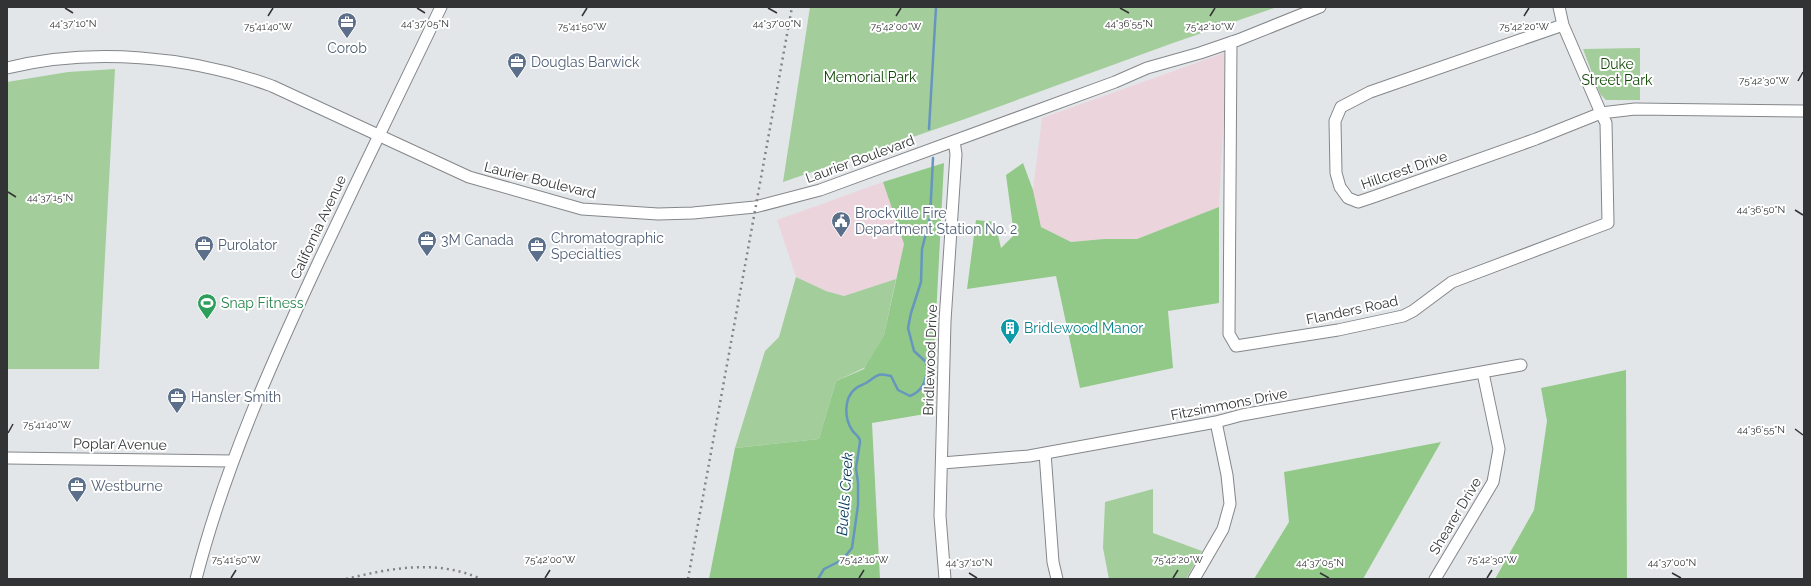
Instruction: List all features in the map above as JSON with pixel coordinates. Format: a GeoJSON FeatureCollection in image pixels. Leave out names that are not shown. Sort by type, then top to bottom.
{"type":"FeatureCollection","features":[{"type":"Feature","properties":{"kind":"street","name":"California Avenue"},"geometry":{"type":"LineString","coordinates":[[196,579],[232,461],[279,346],[441,7]]}},
{"type":"Feature","properties":{"kind":"street","name":"Laurier Boulevard"},"geometry":{"type":"LineString","coordinates":[[7,68],[22,64],[80,58],[140,57],[240,74],[272,86],[469,177],[582,209],[658,214],[755,207],[820,190],[1115,82],[1147,68],[1232,42],[1320,7]]}},
{"type":"Feature","properties":{"kind":"street","name":"Flanders Road"},"geometry":{"type":"LineString","coordinates":[[1232,42],[1228,334],[1236,346],[1338,330],[1403,316],[1413,311],[1452,282],[1608,223],[1606,123],[1562,25],[1559,7]]}},
{"type":"Feature","properties":{"kind":"street","name":"Hillcrest Drive"},"geometry":{"type":"LineString","coordinates":[[1562,25],[1370,92],[1341,107],[1335,121],[1336,173],[1340,187],[1348,198],[1358,202],[1521,144],[1601,113],[1635,109],[1804,111]]}},
{"type":"Feature","properties":{"kind":"street","name":"Bridlewood Drive"},"geometry":{"type":"LineString","coordinates":[[945,579],[940,516],[945,321],[956,154],[954,142]]}},
{"type":"Feature","properties":{"kind":"street","name":"Fitzsimmons Drive"},"geometry":{"type":"LineString","coordinates":[[942,463],[1029,456],[1216,422],[1242,415],[1484,373],[1521,365]]}},
{"type":"Feature","properties":{"kind":"street","name":"Shearer Drive"},"geometry":{"type":"LineString","coordinates":[[1435,579],[1493,482],[1499,449],[1484,373]]}},
{"type":"Feature","properties":{"kind":"street"},"geometry":{"type":"LineString","coordinates":[[1194,579],[1223,529],[1230,504],[1227,474],[1216,422]]}},
{"type":"Feature","properties":{"kind":"street"},"geometry":{"type":"LineString","coordinates":[[1045,453],[1053,562],[1056,579]]}},
{"type":"Feature","properties":{"kind":"street","name":"Poplar Avenue"},"geometry":{"type":"LineString","coordinates":[[7,458],[232,461]]}},
{"type":"Feature","properties":{"kind":"shaded area"},"geometry":{"type":"Polygon","coordinates":[[[1224,53],[1224,110],[1219,207],[1137,239],[1104,239],[1071,242],[1041,227],[1033,190],[1042,118],[1224,53]]]}},
{"type":"Feature","properties":{"kind":"shaded area"},"geometry":{"type":"Polygon","coordinates":[[[883,182],[904,244],[896,279],[844,296],[826,291],[796,277],[777,220],[883,182]]]}},
{"type":"Feature","properties":{"kind":"green space","name":"Memorial Park"},"geometry":{"type":"Polygon","coordinates":[[[810,7],[1277,7],[1173,43],[965,119],[783,182],[810,7]]]}},
{"type":"Feature","properties":{"kind":"green space","name":"Duke Street Park"},"geometry":{"type":"Polygon","coordinates":[[[1640,48],[1640,100],[1606,100],[1600,94],[1583,49],[1640,48]]]}},
{"type":"Feature","properties":{"kind":"green space"},"geometry":{"type":"Polygon","coordinates":[[[115,69],[99,369],[7,369],[7,82],[68,72],[115,69]]]}},
{"type":"Feature","properties":{"kind":"green space"},"geometry":{"type":"Polygon","coordinates":[[[944,163],[931,413],[872,423],[880,579],[709,579],[735,448],[819,439],[836,381],[864,369],[884,335],[904,244],[883,182],[944,163]]]}},
{"type":"Feature","properties":{"kind":"green space"},"geometry":{"type":"Polygon","coordinates":[[[1023,163],[1033,190],[1041,227],[1071,242],[1104,239],[1137,239],[1219,207],[1219,303],[1168,311],[1173,368],[1080,388],[1056,276],[967,289],[976,220],[995,222],[1001,248],[1014,235],[1006,175],[1023,163]]]}},
{"type":"Feature","properties":{"kind":"green space"},"geometry":{"type":"Polygon","coordinates":[[[796,277],[826,291],[844,296],[896,279],[884,335],[866,367],[836,381],[819,439],[735,448],[765,351],[779,337],[796,277]]]}},
{"type":"Feature","properties":{"kind":"green space"},"geometry":{"type":"Polygon","coordinates":[[[1626,370],[1627,579],[1495,579],[1534,510],[1547,421],[1541,388],[1626,370]]]}},
{"type":"Feature","properties":{"kind":"green space"},"geometry":{"type":"Polygon","coordinates":[[[1441,442],[1363,579],[1254,579],[1289,522],[1284,472],[1441,442]]]}},
{"type":"Feature","properties":{"kind":"green space"},"geometry":{"type":"Polygon","coordinates":[[[1153,489],[1153,533],[1202,551],[1186,579],[1109,579],[1103,548],[1105,502],[1153,489]]]}},
{"type":"Feature","properties":{"kind":"waterway","name":"Buells Creek"},"geometry":{"type":"LineString","coordinates":[[929,129],[936,7]]}},
{"type":"Feature","properties":{"kind":"waterway","name":"Buells Creek"},"geometry":{"type":"LineString","coordinates":[[818,579],[824,569],[842,560],[852,548],[858,505],[856,468],[860,440],[852,430],[848,420],[846,408],[851,393],[859,386],[883,374],[891,376],[898,390],[910,396],[922,387],[926,378],[926,362],[914,351],[908,328],[921,282],[922,249],[930,218],[933,158]]}},
{"type":"Feature","properties":{"kind":"railway"},"geometry":{"type":"LineString","coordinates":[[688,579],[792,7]]}},
{"type":"Feature","properties":{"kind":"railway"},"geometry":{"type":"LineString","coordinates":[[346,579],[414,567],[448,569],[481,579]]}},
{"type":"Feature","properties":{"kind":"place","name":"Corob"},"geometry":{"type":"Point","coordinates":[347,39]}},
{"type":"Feature","properties":{"kind":"place","name":"Douglas Barwick"},"geometry":{"type":"Point","coordinates":[517,79]}},
{"type":"Feature","properties":{"kind":"place","name":"Brockville Fire Department Station No. 2"},"geometry":{"type":"Point","coordinates":[841,238]}},
{"type":"Feature","properties":{"kind":"place","name":"3M Canada"},"geometry":{"type":"Point","coordinates":[427,257]}},
{"type":"Feature","properties":{"kind":"place","name":"Purolator"},"geometry":{"type":"Point","coordinates":[204,262]}},
{"type":"Feature","properties":{"kind":"place","name":"Chromatographic Specialties"},"geometry":{"type":"Point","coordinates":[537,263]}},
{"type":"Feature","properties":{"kind":"place","name":"Snap Fitness"},"geometry":{"type":"Point","coordinates":[207,320]}},
{"type":"Feature","properties":{"kind":"place","name":"Bridlewood Manor"},"geometry":{"type":"Point","coordinates":[1010,345]}},
{"type":"Feature","properties":{"kind":"place","name":"Hansler Smith"},"geometry":{"type":"Point","coordinates":[177,414]}},
{"type":"Feature","properties":{"kind":"place","name":"Westburne"},"geometry":{"type":"Point","coordinates":[77,503]}}]}
